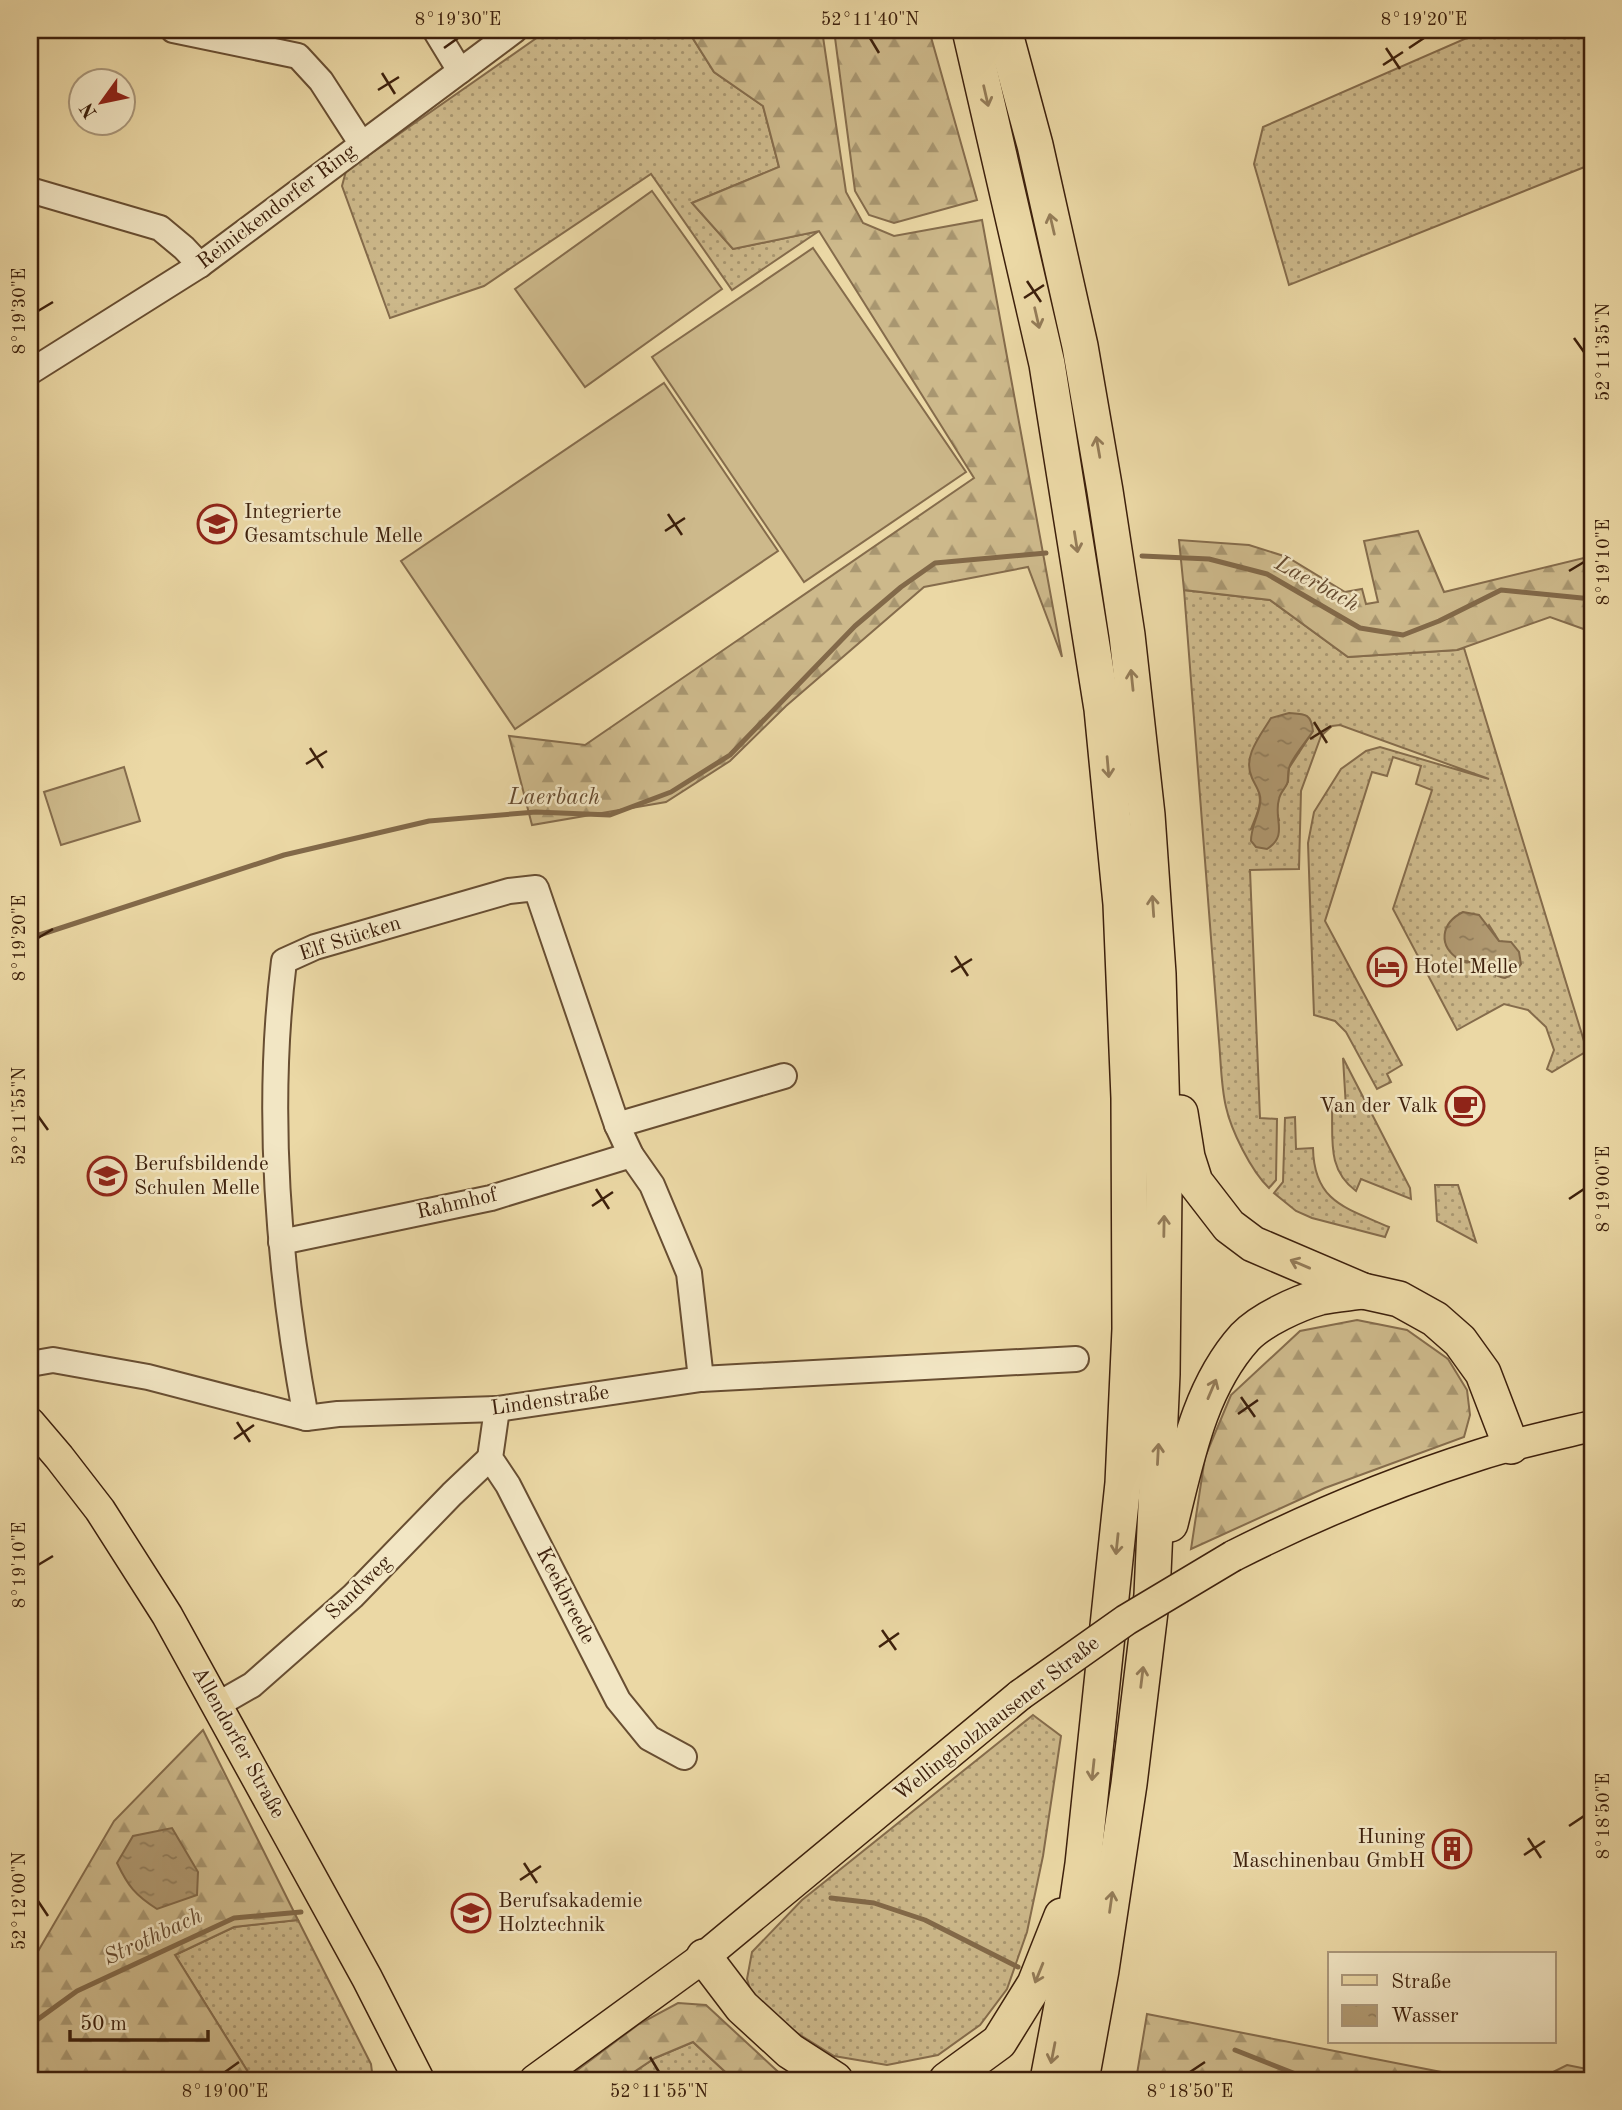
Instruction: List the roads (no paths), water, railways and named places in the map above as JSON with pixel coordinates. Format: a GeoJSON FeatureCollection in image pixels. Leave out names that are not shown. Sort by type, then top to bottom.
{"type":"FeatureCollection","features":[{"type":"Feature","properties":{"kind":"highway"},"geometry":{"type":"LineString","coordinates":[[970,30],[1047,364],[1102,709],[1121,904],[1129,1098],[1130,1329],[1123,1483],[1083,1864],[1063,2001],[1048,2080]]}},
{"type":"Feature","properties":{"kind":"highway"},"geometry":{"type":"LineString","coordinates":[[1004,30],[1035,145],[1080,346],[1105,491],[1126,635],[1142,774],[1158,974],[1164,1189],[1162,1374],[1152,1595],[1129,1784],[1101,1970],[1081,2080]]}},
{"type":"Feature","properties":{"kind":"highway"},"geometry":{"type":"LineString","coordinates":[[1158,974],[1187,1157],[1195,1182],[1229,1226],[1253,1244],[1363,1291],[1399,1299],[1435,1318],[1460,1341],[1483,1373],[1511,1446]]}},
{"type":"Feature","properties":{"kind":"highway"},"geometry":{"type":"LineString","coordinates":[[1152,1595],[1193,1435],[1219,1372],[1247,1335],[1282,1311],[1321,1297],[1363,1291]]}},
{"type":"Feature","properties":{"kind":"highway"},"geometry":{"type":"LineString","coordinates":[[947,2080],[999,2042],[1035,1984],[1083,1864]]}},
{"type":"Feature","properties":{"kind":"highway"},"geometry":{"type":"LineString","coordinates":[[704,1958],[742,2007],[790,2051],[837,2080]]}},
{"type":"Feature","properties":{"kind":"main road","name":"Allendorfer Straße"},"geometry":{"type":"LineString","coordinates":[[30,1423],[100,1510],[167,1615],[360,1966],[419,2080]]}},
{"type":"Feature","properties":{"kind":"main road","name":"Wellingholzhausener Straße"},"geometry":{"type":"LineString","coordinates":[[535,2080],[704,1958],[1020,1695],[1126,1620],[1233,1556],[1381,1489],[1511,1446],[1592,1426]]}},
{"type":"Feature","properties":{"kind":"street"},"geometry":{"type":"LineString","coordinates":[[173,30],[298,56],[321,81],[361,143]]}},
{"type":"Feature","properties":{"kind":"street"},"geometry":{"type":"LineString","coordinates":[[435,30],[460,71]]}},
{"type":"Feature","properties":{"kind":"street","name":"Reinickendorfer Ring"},"geometry":{"type":"LineString","coordinates":[[30,372],[200,265],[515,30]]}},
{"type":"Feature","properties":{"kind":"street"},"geometry":{"type":"LineString","coordinates":[[30,190],[160,228],[200,265]]}},
{"type":"Feature","properties":{"kind":"street","name":"Elf Stücken"},"geometry":{"type":"LineString","coordinates":[[306,1418],[294,1352],[274,1153],[277,1018],[284,961],[316,947],[509,891],[536,888],[617,1125],[631,1155],[652,1185],[688,1273],[701,1379]]}},
{"type":"Feature","properties":{"kind":"street"},"geometry":{"type":"LineString","coordinates":[[617,1125],[784,1076]]}},
{"type":"Feature","properties":{"kind":"street","name":"Rahmhof"},"geometry":{"type":"LineString","coordinates":[[281,1242],[491,1198],[631,1155]]}},
{"type":"Feature","properties":{"kind":"street","name":"Lindenstraße"},"geometry":{"type":"LineString","coordinates":[[30,1364],[53,1360],[148,1377],[306,1418],[338,1414],[497,1409],[701,1379],[1076,1359]]}},
{"type":"Feature","properties":{"kind":"street"},"geometry":{"type":"LineString","coordinates":[[490,1458],[497,1409]]}},
{"type":"Feature","properties":{"kind":"street","name":"Sandweg"},"geometry":{"type":"LineString","coordinates":[[218,1705],[252,1685],[353,1596],[490,1458]]}},
{"type":"Feature","properties":{"kind":"street","name":"Keekbreede"},"geometry":{"type":"LineString","coordinates":[[490,1458],[508,1485],[618,1700],[649,1738],[684,1757]]}},
{"type":"Feature","properties":{"kind":"water"},"geometry":{"type":"Polygon","coordinates":[[[1289,713],[1309,718],[1313,731],[1289,768],[1288,782],[1280,795],[1278,806],[1277,838],[1267,849],[1256,847],[1251,836],[1260,800],[1249,770],[1249,762],[1258,739],[1271,718],[1289,713]]]}},
{"type":"Feature","properties":{"kind":"water"},"geometry":{"type":"Polygon","coordinates":[[[1463,912],[1479,915],[1499,941],[1511,942],[1519,952],[1521,964],[1515,973],[1503,978],[1494,974],[1484,964],[1463,961],[1453,954],[1445,942],[1446,928],[1463,912]]]}},
{"type":"Feature","properties":{"kind":"water"},"geometry":{"type":"Polygon","coordinates":[[[172,1828],[198,1872],[197,1895],[157,1909],[133,1889],[117,1863],[133,1836],[172,1828]]]}},
{"type":"Feature","properties":{"kind":"waterway","name":"Laerbach"},"geometry":{"type":"LineString","coordinates":[[30,938],[284,855],[429,821],[536,812],[610,815],[671,792],[730,755],[855,626],[901,587],[935,563],[1046,553]]}},
{"type":"Feature","properties":{"kind":"waterway","name":"Laerbach"},"geometry":{"type":"LineString","coordinates":[[1142,556],[1209,559],[1267,574],[1360,628],[1403,635],[1439,621],[1501,590],[1592,599]]}},
{"type":"Feature","properties":{"kind":"waterway"},"geometry":{"type":"LineString","coordinates":[[831,1898],[874,1903],[925,1920],[1018,1967]]}},
{"type":"Feature","properties":{"kind":"waterway","name":"Strothbach"},"geometry":{"type":"LineString","coordinates":[[30,2025],[77,1991],[234,1918],[301,1912]]}},
{"type":"Feature","properties":{"kind":"waterway"},"geometry":{"type":"LineString","coordinates":[[1235,2050],[1311,2080]]}},
{"type":"Feature","properties":{"kind":"place","name":"Integrierte Gesamtschule Melle"},"geometry":{"type":"Point","coordinates":[217,524]}},
{"type":"Feature","properties":{"kind":"place","name":"Hotel Melle"},"geometry":{"type":"Point","coordinates":[1387,967]}},
{"type":"Feature","properties":{"kind":"place","name":"Van der Valk"},"geometry":{"type":"Point","coordinates":[1465,1106]}},
{"type":"Feature","properties":{"kind":"place","name":"Berufsbildende Schulen Melle"},"geometry":{"type":"Point","coordinates":[107,1176]}},
{"type":"Feature","properties":{"kind":"place","name":"Huning Maschinenbau GmbH"},"geometry":{"type":"Point","coordinates":[1452,1849]}},
{"type":"Feature","properties":{"kind":"place","name":"Berufsakademie Holztechnik"},"geometry":{"type":"Point","coordinates":[471,1913]}}]}
